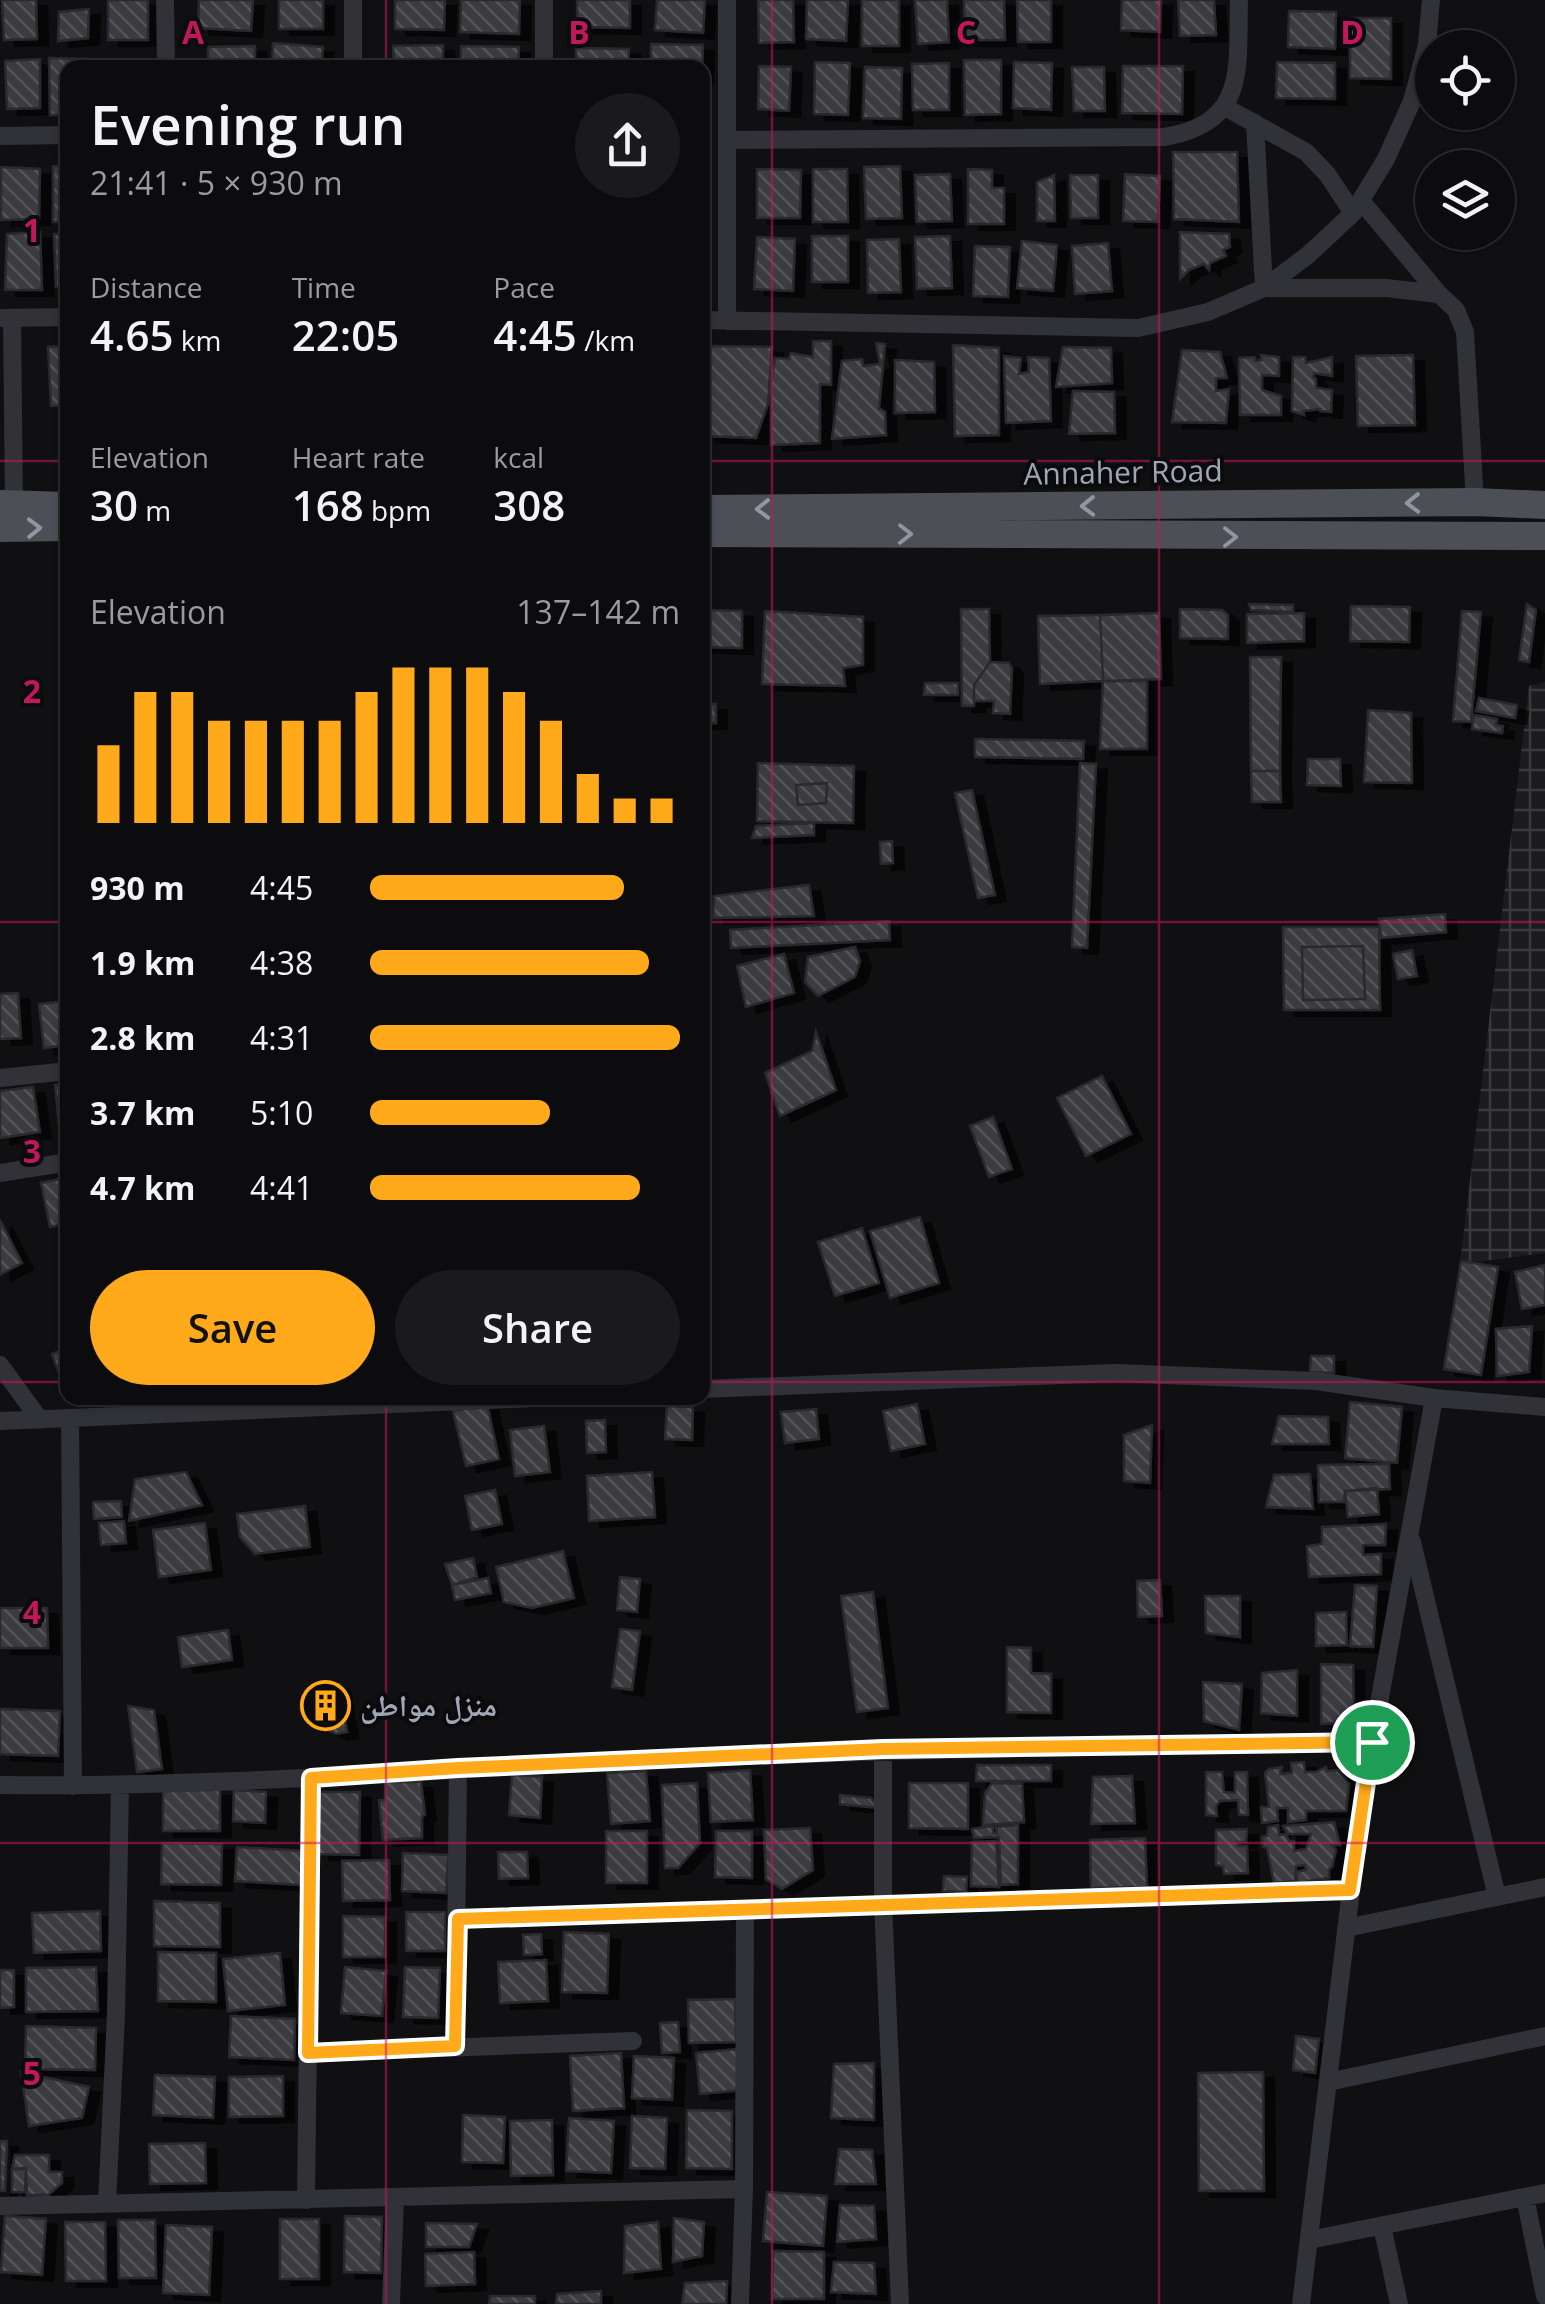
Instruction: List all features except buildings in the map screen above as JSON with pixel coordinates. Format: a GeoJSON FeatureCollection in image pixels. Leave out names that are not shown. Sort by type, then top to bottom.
{"type":"FeatureCollection","features":[{"type":"Feature","properties":{"kind":"main road","name":"Annaher Road"},"geometry":{"type":"LineString","coordinates":[[710,509],[1475,502],[1545,506]]}},
{"type":"Feature","properties":{"kind":"main road"},"geometry":{"type":"LineString","coordinates":[[5,512],[60,507]]}},
{"type":"Feature","properties":{"kind":"main road"},"geometry":{"type":"LineString","coordinates":[[5,512],[60,526]]}},
{"type":"Feature","properties":{"kind":"main road","name":"Annaher Road"},"geometry":{"type":"LineString","coordinates":[[710,533],[1545,536]]}},
{"type":"Feature","properties":{"kind":"street"},"geometry":{"type":"LineString","coordinates":[[165,0],[166,60]]}},
{"type":"Feature","properties":{"kind":"street"},"geometry":{"type":"LineString","coordinates":[[354,0],[354,60]]}},
{"type":"Feature","properties":{"kind":"street"},"geometry":{"type":"LineString","coordinates":[[544,0],[544,60]]}},
{"type":"Feature","properties":{"kind":"street"},"geometry":{"type":"LineString","coordinates":[[727,0],[727,321]]}},
{"type":"Feature","properties":{"kind":"street"},"geometry":{"type":"LineString","coordinates":[[729,140],[1164,137],[1190,132],[1211,122],[1226,106],[1236,83],[1239,0]]}},
{"type":"Feature","properties":{"kind":"street"},"geometry":{"type":"LineString","coordinates":[[710,320],[1138,328],[1208,312],[1264,288],[1308,255],[1358,208],[1412,101],[1427,45],[1431,0]]}},
{"type":"Feature","properties":{"kind":"street"},"geometry":{"type":"LineString","coordinates":[[1226,106],[1306,152],[1456,310],[1465,332],[1475,502]]}},
{"type":"Feature","properties":{"kind":"street"},"geometry":{"type":"LineString","coordinates":[[1255,124],[1264,288]]}},
{"type":"Feature","properties":{"kind":"street"},"geometry":{"type":"LineString","coordinates":[[0,136],[60,135]]}},
{"type":"Feature","properties":{"kind":"street"},"geometry":{"type":"LineString","coordinates":[[1264,288],[1386,288],[1439,294]]}},
{"type":"Feature","properties":{"kind":"street"},"geometry":{"type":"LineString","coordinates":[[5,512],[6,318],[60,318]]}},
{"type":"Feature","properties":{"kind":"street"},"geometry":{"type":"LineString","coordinates":[[0,1078],[60,1072]]}},
{"type":"Feature","properties":{"kind":"street"},"geometry":{"type":"LineString","coordinates":[[0,1173],[60,1163]]}},
{"type":"Feature","properties":{"kind":"street"},"geometry":{"type":"LineString","coordinates":[[0,1365],[40,1420]]}},
{"type":"Feature","properties":{"kind":"street"},"geometry":{"type":"LineString","coordinates":[[710,1389],[1116,1373],[1316,1381],[1434,1398],[1545,1407]]}},
{"type":"Feature","properties":{"kind":"street"},"geometry":{"type":"LineString","coordinates":[[1302,2304],[1350,1890],[1372,1742],[1434,1398]]}},
{"type":"Feature","properties":{"kind":"street"},"geometry":{"type":"LineString","coordinates":[[0,1421],[212,1405]]}},
{"type":"Feature","properties":{"kind":"street"},"geometry":{"type":"LineString","coordinates":[[70,1418],[73,1786]]}},
{"type":"Feature","properties":{"kind":"street"},"geometry":{"type":"LineString","coordinates":[[1410,1532],[1497,1897]]}},
{"type":"Feature","properties":{"kind":"street"},"geometry":{"type":"LineString","coordinates":[[0,1785],[120,1786],[883,1749],[1372,1742]]}},
{"type":"Feature","properties":{"kind":"street"},"geometry":{"type":"LineString","coordinates":[[883,1749],[883,1903],[900,2304]]}},
{"type":"Feature","properties":{"kind":"street"},"geometry":{"type":"LineString","coordinates":[[455,2046],[458,1768]]}},
{"type":"Feature","properties":{"kind":"street"},"geometry":{"type":"LineString","coordinates":[[306,2200],[311,1778]]}},
{"type":"Feature","properties":{"kind":"street"},"geometry":{"type":"LineString","coordinates":[[108,2204],[120,1786]]}},
{"type":"Feature","properties":{"kind":"street"},"geometry":{"type":"LineString","coordinates":[[1346,1928],[1545,1887]]}},
{"type":"Feature","properties":{"kind":"street"},"geometry":{"type":"LineString","coordinates":[[458,1919],[1350,1890]]}},
{"type":"Feature","properties":{"kind":"street"},"geometry":{"type":"LineString","coordinates":[[740,2304],[746,1909]]}},
{"type":"Feature","properties":{"kind":"street"},"geometry":{"type":"LineString","coordinates":[[1328,2082],[1545,2036]]}},
{"type":"Feature","properties":{"kind":"street"},"geometry":{"type":"LineString","coordinates":[[308,2053],[633,2041]]}},
{"type":"Feature","properties":{"kind":"street"},"geometry":{"type":"LineString","coordinates":[[0,2206],[744,2189]]}},
{"type":"Feature","properties":{"kind":"street"},"geometry":{"type":"LineString","coordinates":[[1309,2240],[1545,2193]]}},
{"type":"Feature","properties":{"kind":"street"},"geometry":{"type":"LineString","coordinates":[[1524,2197],[1545,2296]]}},
{"type":"Feature","properties":{"kind":"street"},"geometry":{"type":"LineString","coordinates":[[391,2304],[395,2198]]}},
{"type":"Feature","properties":{"kind":"street"},"geometry":{"type":"LineString","coordinates":[[1382,2226],[1399,2304]]}},
{"type":"Feature","properties":{"kind":"shaded area"},"geometry":{"type":"Polygon","coordinates":[[[1545,682],[1545,1253],[1460,1264],[1529,686],[1545,682]]]}},
{"type":"Feature","properties":{"kind":"place","name":"منزل مواطن"},"geometry":{"type":"Point","coordinates":[325,1706]}},
{"type":"Feature","properties":{"kind":"route"},"geometry":{"type":"LineString","coordinates":[[1372,1742],[1350,1890],[458,1919],[455,2046],[308,2053],[311,1778],[883,1749],[1372,1742]]}}]}
